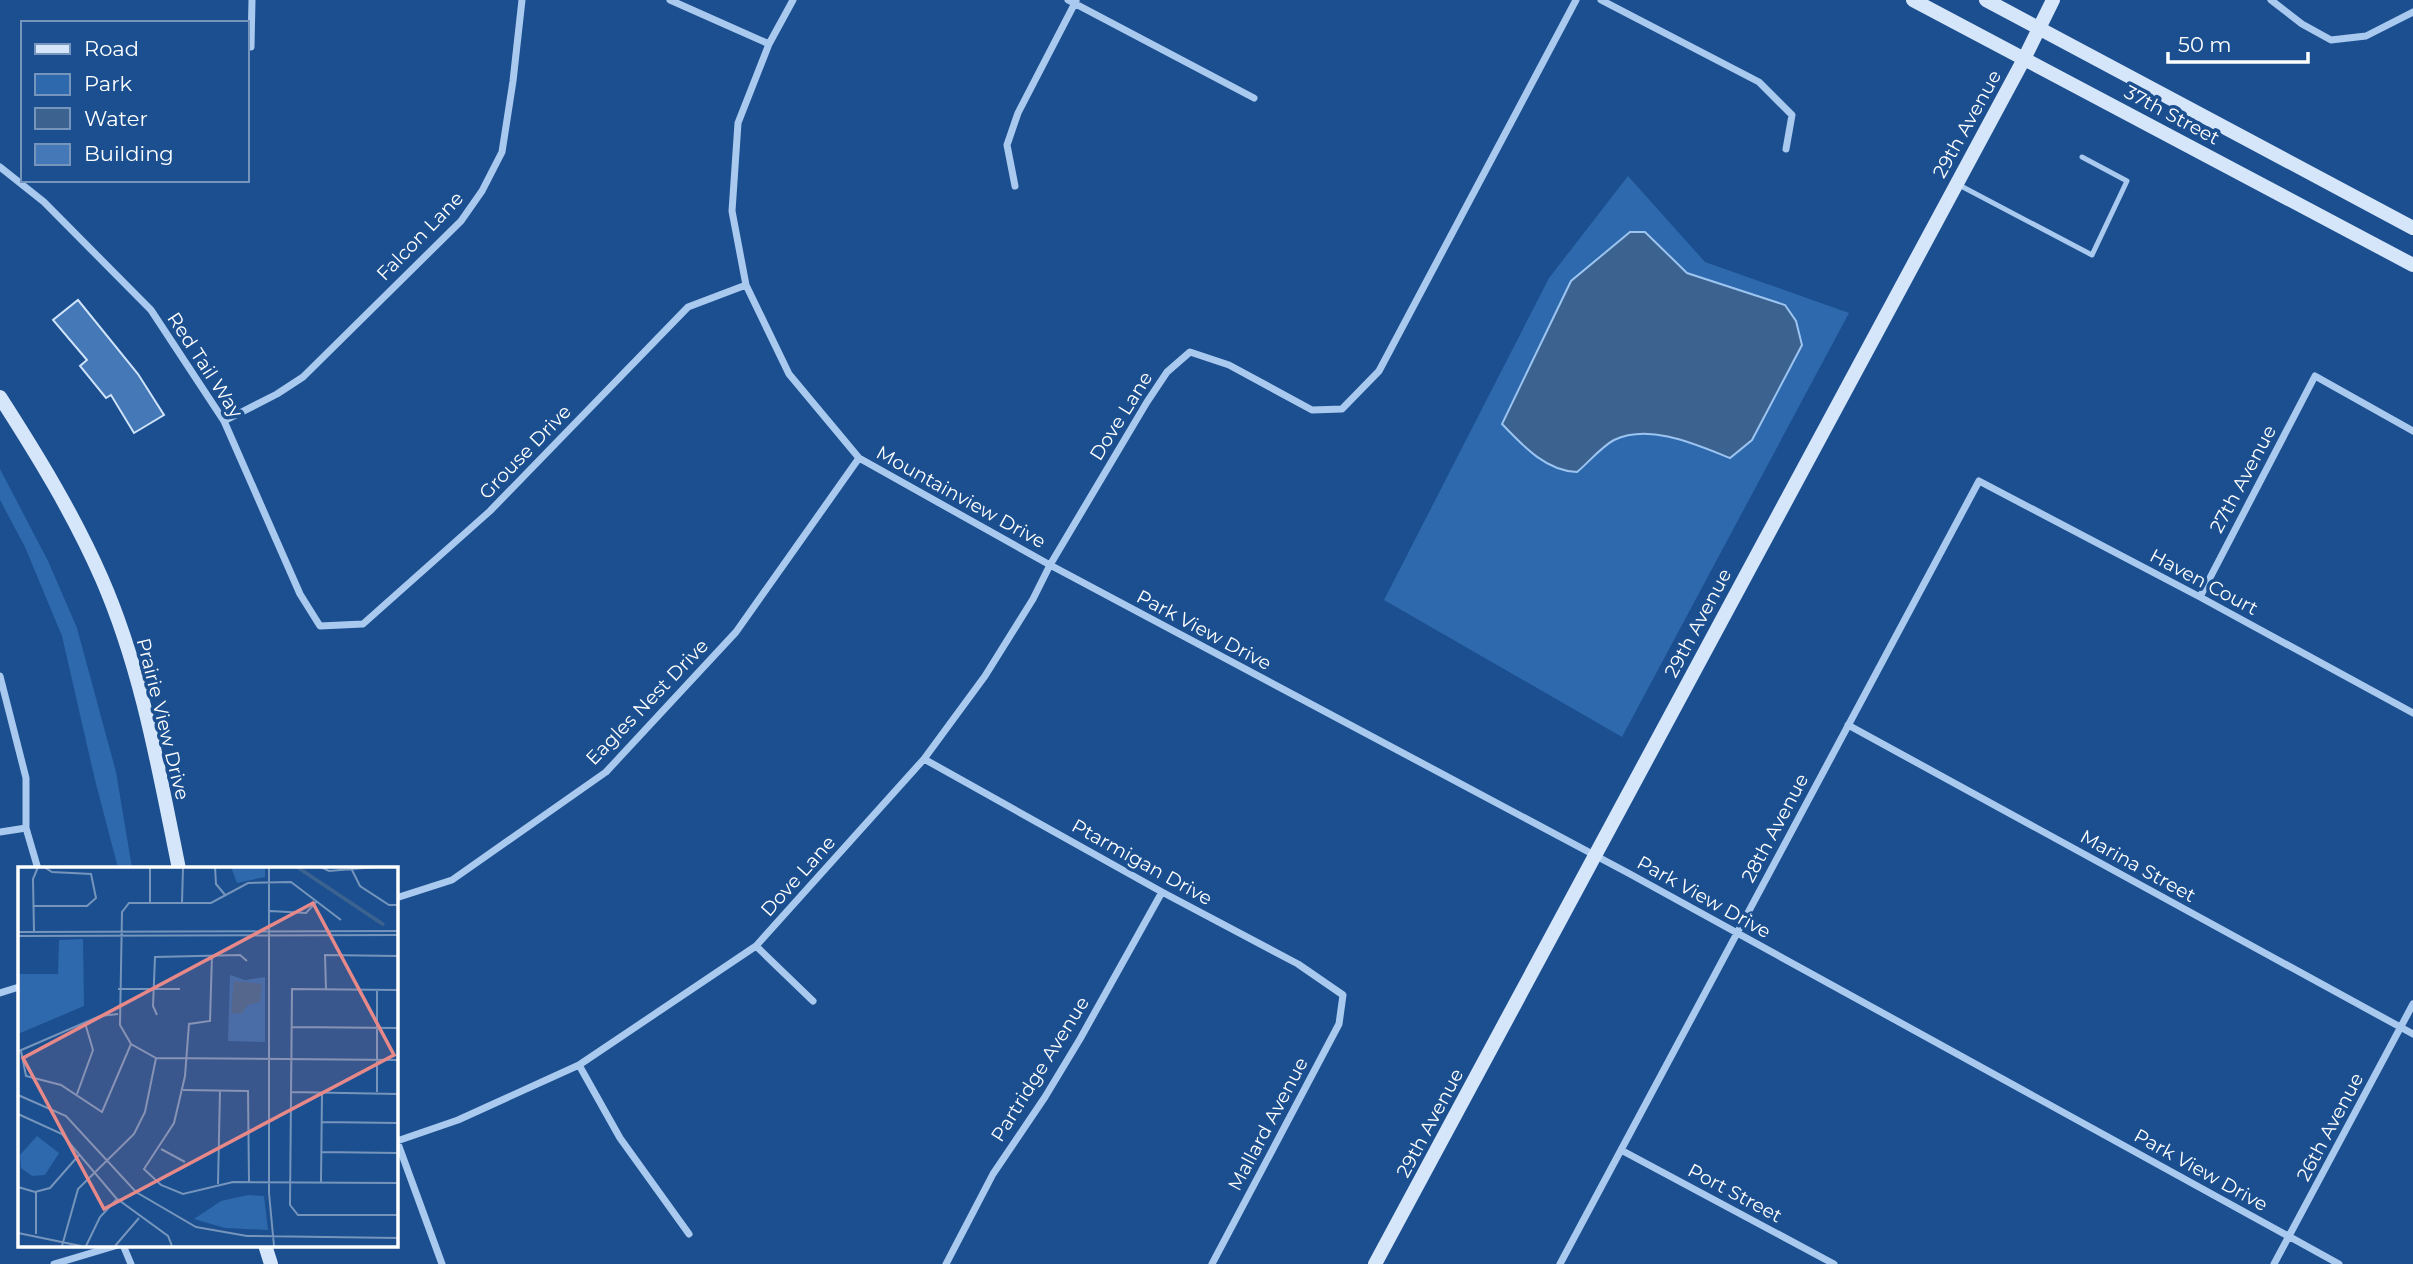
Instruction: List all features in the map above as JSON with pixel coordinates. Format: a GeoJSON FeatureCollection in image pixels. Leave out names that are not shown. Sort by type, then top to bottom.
{"type":"FeatureCollection","features":[{"type":"Feature","properties":{"kind":"main road","name":"37th Street"},"geometry":{"type":"LineString","coordinates":[[1913,0],[2413,265]]}},
{"type":"Feature","properties":{"kind":"main road","name":"37th Street"},"geometry":{"type":"LineString","coordinates":[[1986,0],[2413,228]]}},
{"type":"Feature","properties":{"kind":"main road","name":"29th Avenue"},"geometry":{"type":"LineString","coordinates":[[1375,1264],[2024,59],[2053,0]]}},
{"type":"Feature","properties":{"kind":"main road","name":"Prairie View Drive"},"geometry":{"type":"LineString","coordinates":[[0,397],[39,457],[78,526],[103,582],[134,668],[179,867]]}},
{"type":"Feature","properties":{"kind":"main road"},"geometry":{"type":"LineString","coordinates":[[265,1246],[271,1264]]}},
{"type":"Feature","properties":{"kind":"street"},"geometry":{"type":"LineString","coordinates":[[251,47],[253,0]]}},
{"type":"Feature","properties":{"kind":"street","name":"Falcon Lane"},"geometry":{"type":"LineString","coordinates":[[224,421],[277,394],[303,377],[461,221],[482,191],[502,152],[522,0]]}},
{"type":"Feature","properties":{"kind":"street"},"geometry":{"type":"LineString","coordinates":[[670,0],[769,44]]}},
{"type":"Feature","properties":{"kind":"street","name":"Mountainview Drive"},"geometry":{"type":"LineString","coordinates":[[793,0],[769,44],[738,123],[732,211],[746,285],[789,374],[859,458],[1049,565]]}},
{"type":"Feature","properties":{"kind":"street","name":"Dove Lane"},"geometry":{"type":"LineString","coordinates":[[442,1264],[397,1141],[458,1120],[579,1065],[756,946],[924,759],[985,676],[1033,599],[1049,565],[1147,402],[1167,372],[1190,352],[1229,365],[1312,410],[1342,410],[1379,371],[1576,0]]}},
{"type":"Feature","properties":{"kind":"street"},"geometry":{"type":"LineString","coordinates":[[1601,0],[1759,82],[1792,115],[1786,149]]}},
{"type":"Feature","properties":{"kind":"street"},"geometry":{"type":"LineString","coordinates":[[2271,0],[2302,24],[2331,40],[2366,36],[2413,12]]}},
{"type":"Feature","properties":{"kind":"street"},"geometry":{"type":"LineString","coordinates":[[1015,186],[1007,145],[1018,113],[1073,1],[1254,98]]}},
{"type":"Feature","properties":{"kind":"street","name":"Red Tail Way"},"geometry":{"type":"LineString","coordinates":[[0,167],[44,202],[151,310],[224,421],[300,594],[320,626]]}},
{"type":"Feature","properties":{"kind":"street","name":"Grouse Drive"},"geometry":{"type":"LineString","coordinates":[[320,626],[363,624],[490,511],[688,307],[746,285]]}},
{"type":"Feature","properties":{"kind":"street","name":"27th Avenue"},"geometry":{"type":"LineString","coordinates":[[2200,597],[2315,376],[2413,430]]}},
{"type":"Feature","properties":{"kind":"street","name":"Eagles Nest Drive"},"geometry":{"type":"LineString","coordinates":[[397,898],[452,880],[606,772],[736,632],[859,458]]}},
{"type":"Feature","properties":{"kind":"street","name":"Haven Court"},"geometry":{"type":"LineString","coordinates":[[1979,481],[2413,713]]}},
{"type":"Feature","properties":{"kind":"street","name":"28th Avenue"},"geometry":{"type":"LineString","coordinates":[[1560,1264],[1979,481]]}},
{"type":"Feature","properties":{"kind":"street","name":"Park View Drive"},"geometry":{"type":"LineString","coordinates":[[1049,565],[1595,856],[2339,1264]]}},
{"type":"Feature","properties":{"kind":"street"},"geometry":{"type":"LineString","coordinates":[[0,676],[26,778],[26,828],[37,867]]}},
{"type":"Feature","properties":{"kind":"street","name":"Marina Street"},"geometry":{"type":"LineString","coordinates":[[1848,725],[2413,1034]]}},
{"type":"Feature","properties":{"kind":"street","name":"Ptarmigan Drive"},"geometry":{"type":"LineString","coordinates":[[924,759],[1162,892],[1298,964],[1343,995]]}},
{"type":"Feature","properties":{"kind":"street"},"geometry":{"type":"LineString","coordinates":[[0,832],[26,828]]}},
{"type":"Feature","properties":{"kind":"street","name":"Partridge Avenue"},"geometry":{"type":"LineString","coordinates":[[946,1264],[993,1174],[1080,1039],[1162,892]]}},
{"type":"Feature","properties":{"kind":"street"},"geometry":{"type":"LineString","coordinates":[[756,946],[813,1001]]}},
{"type":"Feature","properties":{"kind":"street"},"geometry":{"type":"LineString","coordinates":[[0,993],[18,987]]}},
{"type":"Feature","properties":{"kind":"street","name":"Mallard Avenue"},"geometry":{"type":"LineString","coordinates":[[1212,1264],[1339,1024],[1343,995]]}},
{"type":"Feature","properties":{"kind":"street","name":"26th Avenue"},"geometry":{"type":"LineString","coordinates":[[2274,1264],[2413,1004]]}},
{"type":"Feature","properties":{"kind":"street"},"geometry":{"type":"LineString","coordinates":[[579,1065],[620,1138],[689,1234]]}},
{"type":"Feature","properties":{"kind":"street","name":"Port Street"},"geometry":{"type":"LineString","coordinates":[[1621,1150],[1834,1264]]}},
{"type":"Feature","properties":{"kind":"street"},"geometry":{"type":"LineString","coordinates":[[54,1264],[117,1246]]}},
{"type":"Feature","properties":{"kind":"street"},"geometry":{"type":"LineString","coordinates":[[121,1246],[131,1264]]}},
{"type":"Feature","properties":{"kind":"street"},"geometry":{"type":"LineString","coordinates":[[1812,1264],[1817,1255]]}},
{"type":"Feature","properties":{"kind":"lane"},"geometry":{"type":"LineString","coordinates":[[1956,183],[2091,255],[2127,181],[2082,157]]}},
{"type":"Feature","properties":{"kind":"green space"},"geometry":{"type":"Polygon","coordinates":[[[1628,176],[1705,262],[1849,313],[1622,737],[1384,600],[1549,278],[1628,176]]]}},
{"type":"Feature","properties":{"kind":"green space"},"geometry":{"type":"Polygon","coordinates":[[[0,469],[48,561],[77,628],[116,772],[132,867],[118,867],[62,636],[25,547],[0,500],[0,469]]]}},
{"type":"Feature","properties":{"kind":"water"},"geometry":{"type":"Polygon","coordinates":[[[1630,232],[1645,232],[1687,273],[1785,305],[1796,321],[1802,345],[1752,440],[1730,458],[1673,438],[1628,435],[1614,440],[1577,472],[1566,471],[1536,456],[1502,424],[1571,281],[1630,232]]]}},
{"type":"Feature","properties":{"kind":"building"},"geometry":{"type":"Polygon","coordinates":[[[78,300],[138,374],[164,415],[134,433],[111,395],[106,398],[80,366],[87,360],[53,320],[78,300]]]}}]}
